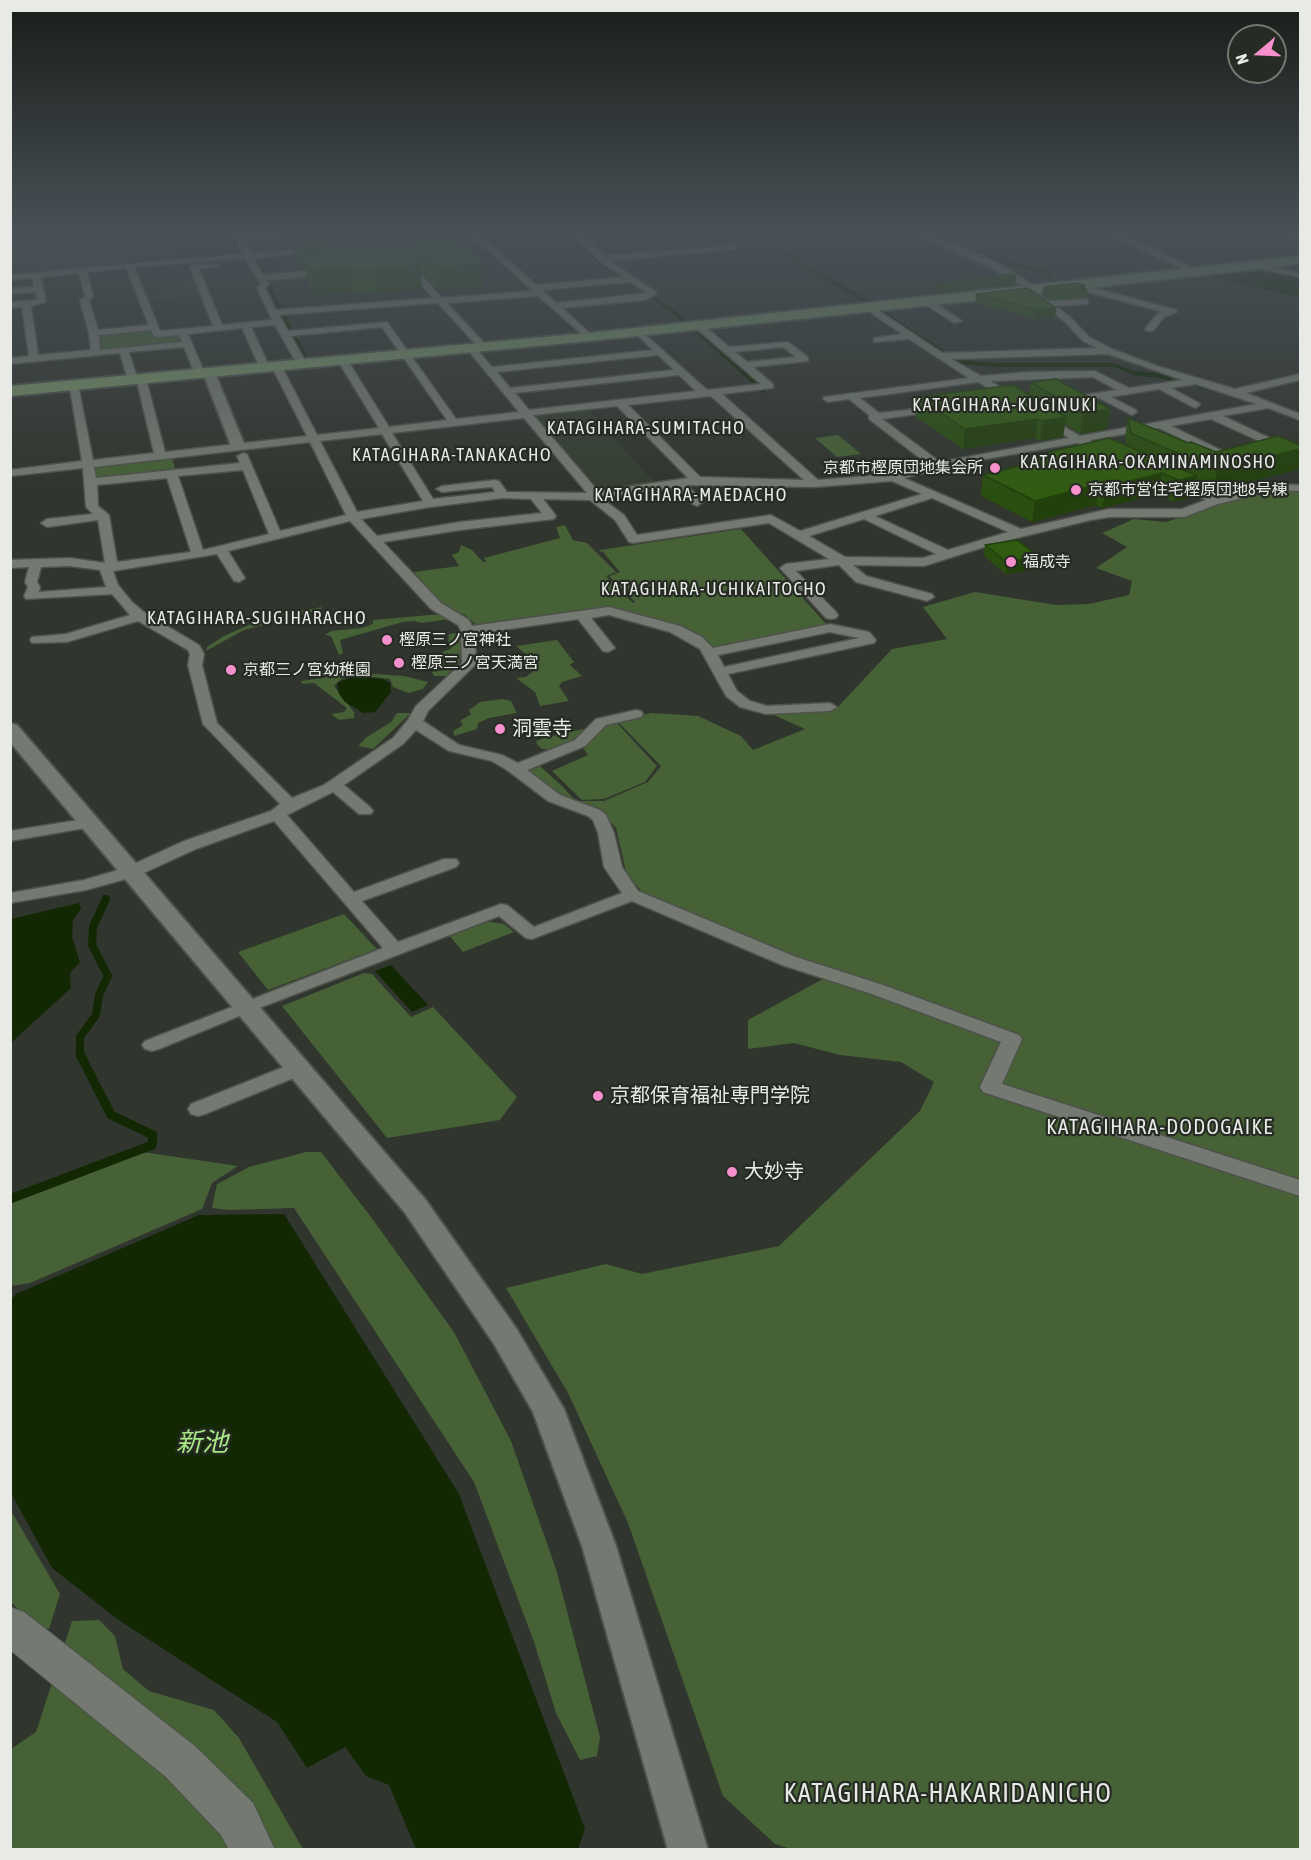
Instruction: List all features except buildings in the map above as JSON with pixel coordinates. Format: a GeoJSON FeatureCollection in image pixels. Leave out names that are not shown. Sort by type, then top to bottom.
{"type":"FeatureCollection","features":[{"type":"Feature","properties":{"kind":"main road"},"geometry":{"type":"LineString","coordinates":[[10,391],[66,374],[137,380],[740,321]]}},
{"type":"Feature","properties":{"kind":"main road"},"geometry":{"type":"LineString","coordinates":[[10,1625],[181,1762],[237,1819],[253,1850]]}},
{"type":"Feature","properties":{"kind":"street"},"geometry":{"type":"LineString","coordinates":[[28,321],[34,359]]}},
{"type":"Feature","properties":{"kind":"street"},"geometry":{"type":"LineString","coordinates":[[90,321],[96,353]]}},
{"type":"Feature","properties":{"kind":"street"},"geometry":{"type":"LineString","coordinates":[[152,321],[157,334],[278,322],[290,333],[302,364]]}},
{"type":"Feature","properties":{"kind":"street"},"geometry":{"type":"LineString","coordinates":[[216,321],[219,328]]}},
{"type":"Feature","properties":{"kind":"street"},"geometry":{"type":"LineString","coordinates":[[457,321],[478,345],[490,370],[595,496],[620,518],[633,540],[771,519],[842,561],[861,579],[927,597]]}},
{"type":"Feature","properties":{"kind":"street"},"geometry":{"type":"LineString","coordinates":[[572,321],[589,337]]}},
{"type":"Feature","properties":{"kind":"street"},"geometry":{"type":"LineString","coordinates":[[890,321],[939,356],[981,378],[1029,408]]}},
{"type":"Feature","properties":{"kind":"street"},"geometry":{"type":"LineString","coordinates":[[1067,321],[1086,339],[1109,351],[1195,381],[1235,392],[1300,417]]}},
{"type":"Feature","properties":{"kind":"street"},"geometry":{"type":"LineString","coordinates":[[1150,329],[1156,321]]}},
{"type":"Feature","properties":{"kind":"street"},"geometry":{"type":"LineString","coordinates":[[290,333],[384,324],[454,423]]}},
{"type":"Feature","properties":{"kind":"street"},"geometry":{"type":"LineString","coordinates":[[10,473],[769,386],[698,325]]}},
{"type":"Feature","properties":{"kind":"street"},"geometry":{"type":"LineString","coordinates":[[10,898],[86,885],[131,872],[190,845],[284,810],[334,785],[398,741],[415,722],[421,709],[469,664],[468,631],[464,622],[436,606],[353,517],[313,438],[246,326]]}},
{"type":"Feature","properties":{"kind":"street"},"geometry":{"type":"LineString","coordinates":[[94,333],[154,327]]}},
{"type":"Feature","properties":{"kind":"street"},"geometry":{"type":"LineString","coordinates":[[182,332],[205,373],[248,466],[276,535]]}},
{"type":"Feature","properties":{"kind":"street"},"geometry":{"type":"LineString","coordinates":[[638,332],[681,372],[709,392],[815,484]]}},
{"type":"Feature","properties":{"kind":"street"},"geometry":{"type":"LineString","coordinates":[[877,340],[913,336]]}},
{"type":"Feature","properties":{"kind":"street"},"geometry":{"type":"LineString","coordinates":[[1086,339],[1109,338]]}},
{"type":"Feature","properties":{"kind":"street"},"geometry":{"type":"LineString","coordinates":[[66,374],[96,353],[188,344]]}},
{"type":"Feature","properties":{"kind":"street"},"geometry":{"type":"LineString","coordinates":[[727,350],[785,344],[805,358],[744,365]]}},
{"type":"Feature","properties":{"kind":"street"},"geometry":{"type":"LineString","coordinates":[[124,350],[137,380],[160,455]]}},
{"type":"Feature","properties":{"kind":"street"},"geometry":{"type":"LineString","coordinates":[[939,356],[1109,351]]}},
{"type":"Feature","properties":{"kind":"street"},"geometry":{"type":"LineString","coordinates":[[490,370],[660,352]]}},
{"type":"Feature","properties":{"kind":"street"},"geometry":{"type":"LineString","coordinates":[[10,361],[34,359],[66,374]]}},
{"type":"Feature","properties":{"kind":"street"},"geometry":{"type":"LineString","coordinates":[[343,361],[430,503]]}},
{"type":"Feature","properties":{"kind":"street"},"geometry":{"type":"LineString","coordinates":[[508,391],[681,372]]}},
{"type":"Feature","properties":{"kind":"street"},"geometry":{"type":"LineString","coordinates":[[66,374],[91,482],[92,507],[103,516],[109,567],[115,590],[140,616],[194,648],[197,654],[195,665],[210,724],[284,810],[351,898],[394,949]]}},
{"type":"Feature","properties":{"kind":"street"},"geometry":{"type":"LineString","coordinates":[[828,399],[981,378],[1095,374],[1128,391]]}},
{"type":"Feature","properties":{"kind":"street"},"geometry":{"type":"LineString","coordinates":[[1235,392],[1298,379]]}},
{"type":"Feature","properties":{"kind":"street"},"geometry":{"type":"LineString","coordinates":[[1081,398],[1195,381]]}},
{"type":"Feature","properties":{"kind":"street"},"geometry":{"type":"LineString","coordinates":[[1160,386],[1195,405]]}},
{"type":"Feature","properties":{"kind":"street"},"geometry":{"type":"LineString","coordinates":[[1101,395],[1132,412]]}},
{"type":"Feature","properties":{"kind":"street"},"geometry":{"type":"LineString","coordinates":[[851,396],[878,417]]}},
{"type":"Feature","properties":{"kind":"street"},"geometry":{"type":"LineString","coordinates":[[992,401],[1013,399]]}},
{"type":"Feature","properties":{"kind":"street"},"geometry":{"type":"LineString","coordinates":[[620,403],[697,480]]}},
{"type":"Feature","properties":{"kind":"street"},"geometry":{"type":"LineString","coordinates":[[10,564],[70,562],[109,567],[198,555],[353,517],[430,503],[503,495],[595,496],[697,480],[815,484],[893,477],[938,466],[1270,405]]}},
{"type":"Feature","properties":{"kind":"street"},"geometry":{"type":"LineString","coordinates":[[938,466],[873,417],[950,406]]}},
{"type":"Feature","properties":{"kind":"street"},"geometry":{"type":"LineString","coordinates":[[1038,414],[1078,440],[1119,457]]}},
{"type":"Feature","properties":{"kind":"street"},"geometry":{"type":"LineString","coordinates":[[1214,416],[1272,443]]}},
{"type":"Feature","properties":{"kind":"street"},"geometry":{"type":"LineString","coordinates":[[1161,425],[1223,455]]}},
{"type":"Feature","properties":{"kind":"street"},"geometry":{"type":"LineString","coordinates":[[1200,444],[1220,441]]}},
{"type":"Feature","properties":{"kind":"street"},"geometry":{"type":"LineString","coordinates":[[91,482],[248,466]]}},
{"type":"Feature","properties":{"kind":"street"},"geometry":{"type":"LineString","coordinates":[[171,473],[198,555]]}},
{"type":"Feature","properties":{"kind":"street"},"geometry":{"type":"LineString","coordinates":[[893,477],[1020,533]]}},
{"type":"Feature","properties":{"kind":"street"},"geometry":{"type":"LineString","coordinates":[[1166,478],[1216,500],[1225,500],[1274,487],[1300,489]]}},
{"type":"Feature","properties":{"kind":"street"},"geometry":{"type":"LineString","coordinates":[[422,492],[495,483],[503,495]]}},
{"type":"Feature","properties":{"kind":"street"},"geometry":{"type":"LineString","coordinates":[[678,483],[697,502]]}},
{"type":"Feature","properties":{"kind":"street"},"geometry":{"type":"LineString","coordinates":[[374,540],[460,526],[550,516],[534,495]]}},
{"type":"Feature","properties":{"kind":"street"},"geometry":{"type":"LineString","coordinates":[[801,535],[930,495]]}},
{"type":"Feature","properties":{"kind":"street"},"geometry":{"type":"LineString","coordinates":[[831,615],[786,568],[842,561],[924,562],[1020,533],[1109,513],[1184,513],[1211,504],[1216,500]]}},
{"type":"Feature","properties":{"kind":"street"},"geometry":{"type":"LineString","coordinates":[[864,515],[946,554]]}},
{"type":"Feature","properties":{"kind":"street"},"geometry":{"type":"LineString","coordinates":[[47,523],[103,516]]}},
{"type":"Feature","properties":{"kind":"street"},"geometry":{"type":"LineString","coordinates":[[221,550],[239,578]]}},
{"type":"Feature","properties":{"kind":"street"},"geometry":{"type":"LineString","coordinates":[[36,563],[30,582],[33,587],[31,596],[115,590]]}},
{"type":"Feature","properties":{"kind":"street"},"geometry":{"type":"LineString","coordinates":[[468,631],[609,611],[675,629],[698,640],[709,652],[723,682],[731,693],[745,704],[766,710],[830,707]]}},
{"type":"Feature","properties":{"kind":"street"},"geometry":{"type":"LineString","coordinates":[[582,615],[608,648]]}},
{"type":"Feature","properties":{"kind":"street"},"geometry":{"type":"LineString","coordinates":[[45,637],[68,638],[140,616]]}},
{"type":"Feature","properties":{"kind":"street"},"geometry":{"type":"LineString","coordinates":[[709,652],[830,628],[864,635],[869,640],[719,672]]}},
{"type":"Feature","properties":{"kind":"street"},"geometry":{"type":"LineString","coordinates":[[517,769],[580,742],[601,722],[636,714]]}},
{"type":"Feature","properties":{"kind":"street"},"geometry":{"type":"LineString","coordinates":[[415,722],[454,748],[497,758],[517,769],[554,798],[594,813],[600,818],[606,833],[613,867],[632,895],[789,961],[876,989],[1012,1039],[990,1087],[1300,1188]]}},
{"type":"Feature","properties":{"kind":"street"},"geometry":{"type":"LineString","coordinates":[[10,729],[415,1206],[505,1336],[548,1408],[599,1545],[688,1850]]}},
{"type":"Feature","properties":{"kind":"street"},"geometry":{"type":"LineString","coordinates":[[334,785],[365,812]]}},
{"type":"Feature","properties":{"kind":"street"},"geometry":{"type":"LineString","coordinates":[[10,836],[91,824]]}},
{"type":"Feature","properties":{"kind":"street"},"geometry":{"type":"LineString","coordinates":[[351,898],[450,863]]}},
{"type":"Feature","properties":{"kind":"street"},"geometry":{"type":"LineString","coordinates":[[152,1045],[247,1006],[501,909],[532,934],[632,895]]}},
{"type":"Feature","properties":{"kind":"street"},"geometry":{"type":"LineString","coordinates":[[198,1109],[299,1068]]}},
{"type":"Feature","properties":{"kind":"shaded area"},"geometry":{"type":"Polygon","coordinates":[[[150,329],[153,336],[178,334],[183,343],[102,350],[98,334],[150,329]]]}},
{"type":"Feature","properties":{"kind":"shaded area"},"geometry":{"type":"Polygon","coordinates":[[[587,408],[654,482],[605,489],[595,487],[535,416],[587,408]]]}},
{"type":"Feature","properties":{"kind":"shaded area"},"geometry":{"type":"Polygon","coordinates":[[[838,435],[861,454],[837,457],[815,438],[838,435]]]}},
{"type":"Feature","properties":{"kind":"shaded area"},"geometry":{"type":"Polygon","coordinates":[[[172,458],[176,472],[97,481],[95,468],[97,467],[172,458]]]}},
{"type":"Feature","properties":{"kind":"shaded area"},"geometry":{"type":"Polygon","coordinates":[[[1271,488],[1300,490],[1300,1849],[794,1850],[775,1844],[723,1796],[628,1523],[568,1393],[506,1288],[606,1264],[642,1274],[779,1246],[920,1111],[934,1082],[901,1062],[840,1055],[794,1043],[748,1049],[748,1020],[832,974],[650,900],[627,876],[616,828],[602,813],[580,801],[604,801],[648,782],[661,766],[618,722],[651,713],[698,716],[741,736],[753,750],[805,729],[767,712],[837,708],[892,649],[947,639],[923,607],[975,592],[1056,605],[1089,604],[1129,595],[1132,581],[1096,568],[1127,547],[1102,533],[1134,519],[1166,522],[1271,488]]]}},
{"type":"Feature","properties":{"kind":"shaded area"},"geometry":{"type":"Polygon","coordinates":[[[565,525],[573,540],[587,543],[616,572],[606,576],[633,603],[635,602],[609,576],[620,572],[600,550],[741,529],[828,626],[716,648],[693,632],[613,612],[479,627],[465,615],[444,607],[414,572],[459,566],[452,555],[459,552],[461,545],[472,550],[483,562],[486,562],[484,558],[560,538],[556,527],[565,525]]]}},
{"type":"Feature","properties":{"kind":"shaded area"},"geometry":{"type":"Polygon","coordinates":[[[322,607],[320,610],[244,630],[206,651],[207,647],[224,636],[251,624],[278,615],[322,607]]]}},
{"type":"Feature","properties":{"kind":"shaded area"},"geometry":{"type":"Polygon","coordinates":[[[441,614],[450,619],[422,623],[403,622],[340,640],[343,653],[339,655],[331,636],[325,635],[331,631],[362,628],[373,624],[373,620],[441,614]]]}},
{"type":"Feature","properties":{"kind":"shaded area"},"geometry":{"type":"Polygon","coordinates":[[[458,633],[462,644],[459,663],[446,676],[434,676],[432,672],[442,670],[442,665],[425,670],[412,668],[418,663],[440,660],[442,652],[451,649],[448,643],[449,634],[458,633]]]}},
{"type":"Feature","properties":{"kind":"shaded area"},"geometry":{"type":"Polygon","coordinates":[[[557,640],[574,662],[570,665],[582,676],[562,682],[559,686],[569,701],[540,706],[535,692],[516,678],[526,677],[535,670],[530,658],[516,646],[557,640]]]}},
{"type":"Feature","properties":{"kind":"shaded area"},"geometry":{"type":"Polygon","coordinates":[[[358,673],[404,676],[428,682],[423,689],[408,693],[393,687],[390,679],[364,676],[341,679],[334,686],[354,712],[354,718],[339,720],[331,714],[344,712],[347,708],[314,683],[302,684],[301,681],[358,673]]]}},
{"type":"Feature","properties":{"kind":"shaded area"},"geometry":{"type":"Polygon","coordinates":[[[502,699],[511,701],[517,713],[489,718],[478,723],[477,729],[454,736],[453,731],[463,725],[460,721],[471,714],[469,710],[480,702],[502,699]]]}},
{"type":"Feature","properties":{"kind":"shaded area"},"geometry":{"type":"Polygon","coordinates":[[[397,713],[411,713],[373,749],[358,746],[367,737],[391,722],[397,713]]]}},
{"type":"Feature","properties":{"kind":"shaded area"},"geometry":{"type":"Polygon","coordinates":[[[617,723],[657,766],[645,782],[604,799],[582,800],[552,771],[588,755],[583,748],[606,726],[617,723]]]}},
{"type":"Feature","properties":{"kind":"shaded area"},"geometry":{"type":"Polygon","coordinates":[[[583,729],[586,732],[555,750],[542,749],[536,741],[544,738],[583,729]]]}},
{"type":"Feature","properties":{"kind":"shaded area"},"geometry":{"type":"Polygon","coordinates":[[[540,766],[574,799],[562,798],[526,772],[540,766]]]}},
{"type":"Feature","properties":{"kind":"shaded area"},"geometry":{"type":"Polygon","coordinates":[[[344,914],[377,949],[268,990],[238,952],[344,914]]]}},
{"type":"Feature","properties":{"kind":"shaded area"},"geometry":{"type":"Polygon","coordinates":[[[485,921],[504,924],[514,932],[463,952],[448,934],[485,921]]]}},
{"type":"Feature","properties":{"kind":"shaded area"},"geometry":{"type":"Polygon","coordinates":[[[364,973],[372,974],[411,1017],[433,1007],[517,1097],[500,1120],[387,1138],[282,1006],[364,973]]]}},
{"type":"Feature","properties":{"kind":"shaded area"},"geometry":{"type":"Polygon","coordinates":[[[129,1150],[238,1166],[212,1183],[202,1209],[30,1283],[11,1286],[11,1199],[129,1150]]]}},
{"type":"Feature","properties":{"kind":"shaded area"},"geometry":{"type":"Polygon","coordinates":[[[306,1152],[321,1152],[454,1332],[511,1441],[556,1569],[600,1737],[597,1756],[580,1760],[556,1713],[534,1642],[474,1482],[294,1208],[229,1210],[212,1208],[217,1184],[249,1167],[306,1152]]]}},
{"type":"Feature","properties":{"kind":"shaded area"},"geometry":{"type":"Polygon","coordinates":[[[10,1509],[60,1594],[49,1629],[31,1622],[11,1602],[10,1509]]]}},
{"type":"Feature","properties":{"kind":"shaded area"},"geometry":{"type":"Polygon","coordinates":[[[99,1620],[115,1636],[123,1669],[149,1691],[214,1710],[239,1738],[303,1849],[11,1850],[11,1749],[36,1732],[72,1621],[99,1620]]]}},
{"type":"Feature","properties":{"kind":"water"},"geometry":{"type":"Polygon","coordinates":[[[349,678],[383,679],[390,683],[391,692],[375,712],[363,713],[345,702],[339,694],[337,683],[349,678]]]}},
{"type":"Feature","properties":{"kind":"water"},"geometry":{"type":"Polygon","coordinates":[[[79,903],[81,909],[73,920],[72,937],[80,962],[70,973],[71,988],[11,1043],[11,919],[79,903]]]}},
{"type":"Feature","properties":{"kind":"water"},"geometry":{"type":"Polygon","coordinates":[[[391,965],[428,1005],[412,1012],[375,971],[391,965]]]}},
{"type":"Feature","properties":{"kind":"water","name":"新池"},"geometry":{"type":"Polygon","coordinates":[[[284,1214],[459,1494],[585,1829],[578,1849],[416,1849],[389,1785],[366,1776],[345,1747],[307,1768],[277,1722],[120,1621],[52,1568],[11,1493],[10,1302],[16,1294],[199,1215],[284,1214]]]}},
{"type":"Feature","properties":{"kind":"waterway"},"geometry":{"type":"LineString","coordinates":[[286,321],[307,361]]}},
{"type":"Feature","properties":{"kind":"waterway"},"geometry":{"type":"LineString","coordinates":[[895,321],[958,362],[996,365],[1114,365],[1136,374],[1151,375]]}},
{"type":"Feature","properties":{"kind":"waterway"},"geometry":{"type":"LineString","coordinates":[[696,330],[746,375]]}},
{"type":"Feature","properties":{"kind":"waterway"},"geometry":{"type":"LineString","coordinates":[[429,348],[507,341]]}},
{"type":"Feature","properties":{"kind":"waterway"},"geometry":{"type":"LineString","coordinates":[[744,373],[763,390]]}},
{"type":"Feature","properties":{"kind":"waterway"},"geometry":{"type":"LineString","coordinates":[[1134,373],[1175,380]]}},
{"type":"Feature","properties":{"kind":"waterway"},"geometry":{"type":"LineString","coordinates":[[1196,384],[1207,388]]}},
{"type":"Feature","properties":{"kind":"waterway"},"geometry":{"type":"LineString","coordinates":[[80,1054],[80,1037],[96,1015],[99,995],[108,976],[92,945],[93,927],[106,899]]}},
{"type":"Feature","properties":{"kind":"waterway"},"geometry":{"type":"LineString","coordinates":[[10,1199],[152,1145],[153,1135],[111,1115],[80,1054]]}},
{"type":"Feature","properties":{"kind":"place","name":"京都市樫原団地集会所"},"geometry":{"type":"Point","coordinates":[995,468]}},
{"type":"Feature","properties":{"kind":"place","name":"京都市営住宅樫原団地8号棟"},"geometry":{"type":"Point","coordinates":[1076,490]}},
{"type":"Feature","properties":{"kind":"place","name":"福成寺"},"geometry":{"type":"Point","coordinates":[1011,562]}},
{"type":"Feature","properties":{"kind":"place","name":"樫原三ノ宮神社"},"geometry":{"type":"Point","coordinates":[387,640]}},
{"type":"Feature","properties":{"kind":"place","name":"樫原三ノ宮天満宮"},"geometry":{"type":"Point","coordinates":[399,663]}},
{"type":"Feature","properties":{"kind":"place","name":"京都三ノ宮幼稚園"},"geometry":{"type":"Point","coordinates":[231,670]}},
{"type":"Feature","properties":{"kind":"place","name":"洞雲寺"},"geometry":{"type":"Point","coordinates":[500,729]}},
{"type":"Feature","properties":{"kind":"place","name":"京都保育福祉専門学院"},"geometry":{"type":"Point","coordinates":[598,1096]}},
{"type":"Feature","properties":{"kind":"place","name":"大妙寺"},"geometry":{"type":"Point","coordinates":[732,1172]}},
{"type":"Feature","properties":{"kind":"district","name":"KATAGIHARA-KUGINUKI"},"geometry":{"type":"Point","coordinates":[1005,405]}},
{"type":"Feature","properties":{"kind":"district","name":"KATAGIHARA-SUMITACHO"},"geometry":{"type":"Point","coordinates":[646,428]}},
{"type":"Feature","properties":{"kind":"district","name":"KATAGIHARA-TANAKACHO"},"geometry":{"type":"Point","coordinates":[452,455]}},
{"type":"Feature","properties":{"kind":"district","name":"KATAGIHARA-OKAMINAMINOSHO"},"geometry":{"type":"Point","coordinates":[1148,462]}},
{"type":"Feature","properties":{"kind":"district","name":"KATAGIHARA-MAEDACHO"},"geometry":{"type":"Point","coordinates":[691,495]}},
{"type":"Feature","properties":{"kind":"district","name":"KATAGIHARA-UCHIKAITOCHO"},"geometry":{"type":"Point","coordinates":[714,589]}},
{"type":"Feature","properties":{"kind":"district","name":"KATAGIHARA-SUGIHARACHO"},"geometry":{"type":"Point","coordinates":[257,618]}},
{"type":"Feature","properties":{"kind":"district","name":"KATAGIHARA-DODOGAIKE"},"geometry":{"type":"Point","coordinates":[1160,1127]}},
{"type":"Feature","properties":{"kind":"district","name":"KATAGIHARA-HAKARIDANICHO"},"geometry":{"type":"Point","coordinates":[948,1794]}}]}
